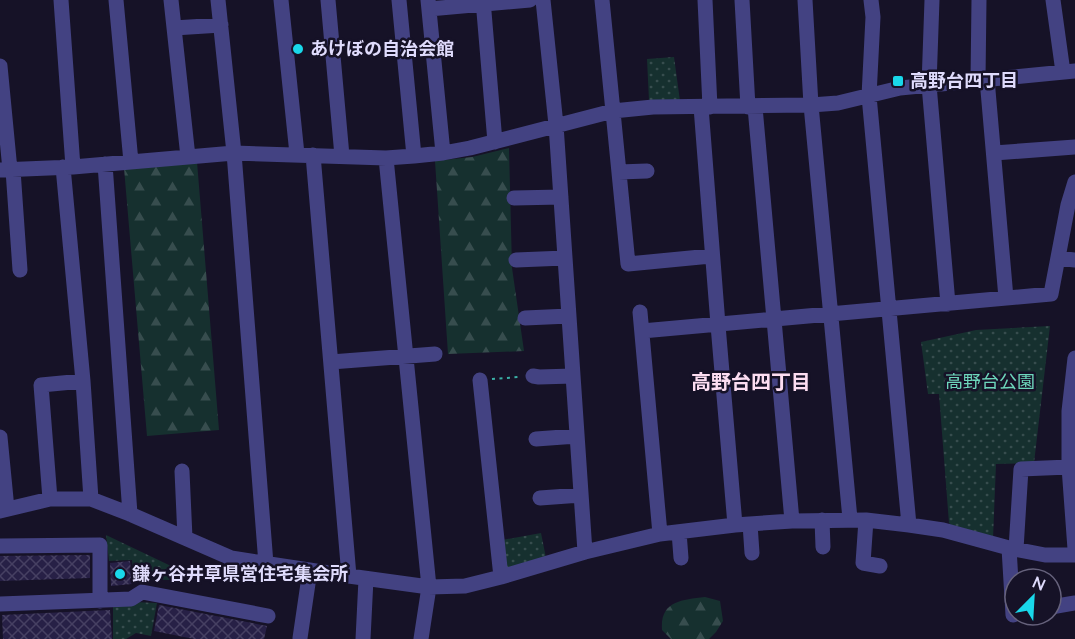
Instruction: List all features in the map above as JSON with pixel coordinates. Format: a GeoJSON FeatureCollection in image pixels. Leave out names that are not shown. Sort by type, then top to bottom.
{"type":"FeatureCollection","features":[{"type":"Feature","properties":{"kind":"street"},"geometry":{"type":"LineString","coordinates":[[62,0],[68,167],[90,499]]}},
{"type":"Feature","properties":{"kind":"street"},"geometry":{"type":"LineString","coordinates":[[116,0],[131,162]]}},
{"type":"Feature","properties":{"kind":"street"},"geometry":{"type":"LineString","coordinates":[[171,0],[188,157]]}},
{"type":"Feature","properties":{"kind":"street"},"geometry":{"type":"LineString","coordinates":[[218,0],[234,153],[266,564]]}},
{"type":"Feature","properties":{"kind":"street"},"geometry":{"type":"LineString","coordinates":[[281,0],[297,154]]}},
{"type":"Feature","properties":{"kind":"street"},"geometry":{"type":"LineString","coordinates":[[328,0],[342,156]]}},
{"type":"Feature","properties":{"kind":"street"},"geometry":{"type":"LineString","coordinates":[[399,0],[414,156]]}},
{"type":"Feature","properties":{"kind":"street"},"geometry":{"type":"LineString","coordinates":[[443,153],[428,4],[530,0]]}},
{"type":"Feature","properties":{"kind":"street"},"geometry":{"type":"LineString","coordinates":[[543,0],[556,125],[585,552]]}},
{"type":"Feature","properties":{"kind":"street"},"geometry":{"type":"LineString","coordinates":[[602,0],[628,264],[711,256]]}},
{"type":"Feature","properties":{"kind":"street"},"geometry":{"type":"LineString","coordinates":[[705,0],[705,107],[711,256],[742,525],[752,553]]}},
{"type":"Feature","properties":{"kind":"street"},"geometry":{"type":"LineString","coordinates":[[742,0],[792,521]]}},
{"type":"Feature","properties":{"kind":"street"},"geometry":{"type":"LineString","coordinates":[[806,0],[811,105],[850,519]]}},
{"type":"Feature","properties":{"kind":"street"},"geometry":{"type":"LineString","coordinates":[[871,0],[873,17],[869,96],[909,525]]}},
{"type":"Feature","properties":{"kind":"street"},"geometry":{"type":"LineString","coordinates":[[932,0],[929,85],[948,304]]}},
{"type":"Feature","properties":{"kind":"street"},"geometry":{"type":"LineString","coordinates":[[979,0],[982,80],[994,153],[1006,298]]}},
{"type":"Feature","properties":{"kind":"street"},"geometry":{"type":"LineString","coordinates":[[8,170],[234,153],[386,158],[414,156],[443,153],[495,142],[613,111],[653,107],[751,107],[838,103],[900,88],[1069,71],[1053,0]]}},
{"type":"Feature","properties":{"kind":"street"},"geometry":{"type":"LineString","coordinates":[[483,2],[495,142]]}},
{"type":"Feature","properties":{"kind":"street"},"geometry":{"type":"LineString","coordinates":[[174,28],[221,25]]}},
{"type":"Feature","properties":{"kind":"street"},"geometry":{"type":"LineString","coordinates":[[0,66],[8,170],[20,270]]}},
{"type":"Feature","properties":{"kind":"street"},"geometry":{"type":"LineString","coordinates":[[994,153],[1075,147]]}},
{"type":"Feature","properties":{"kind":"street"},"geometry":{"type":"LineString","coordinates":[[313,155],[349,576]]}},
{"type":"Feature","properties":{"kind":"street"},"geometry":{"type":"LineString","coordinates":[[386,158],[429,587],[421,639]]}},
{"type":"Feature","properties":{"kind":"street"},"geometry":{"type":"LineString","coordinates":[[105,164],[130,514]]}},
{"type":"Feature","properties":{"kind":"street"},"geometry":{"type":"LineString","coordinates":[[619,172],[647,171]]}},
{"type":"Feature","properties":{"kind":"street"},"geometry":{"type":"LineString","coordinates":[[642,331],[1051,294],[1075,182]]}},
{"type":"Feature","properties":{"kind":"street"},"geometry":{"type":"LineString","coordinates":[[514,198],[561,197]]}},
{"type":"Feature","properties":{"kind":"street"},"geometry":{"type":"LineString","coordinates":[[516,260],[565,258]]}},
{"type":"Feature","properties":{"kind":"street"},"geometry":{"type":"LineString","coordinates":[[1058,258],[1075,260]]}},
{"type":"Feature","properties":{"kind":"street"},"geometry":{"type":"LineString","coordinates":[[640,312],[660,534]]}},
{"type":"Feature","properties":{"kind":"street"},"geometry":{"type":"LineString","coordinates":[[525,318],[569,316]]}},
{"type":"Feature","properties":{"kind":"street"},"geometry":{"type":"LineString","coordinates":[[331,362],[435,354]]}},
{"type":"Feature","properties":{"kind":"street"},"geometry":{"type":"LineString","coordinates":[[1075,358],[1069,411],[1069,467],[1075,549]]}},
{"type":"Feature","properties":{"kind":"street"},"geometry":{"type":"LineString","coordinates":[[533,376],[573,376]]}},
{"type":"Feature","properties":{"kind":"street"},"geometry":{"type":"LineString","coordinates":[[480,380],[501,577]]}},
{"type":"Feature","properties":{"kind":"street"},"geometry":{"type":"LineString","coordinates":[[50,499],[41,385],[83,381]]}},
{"type":"Feature","properties":{"kind":"street"},"geometry":{"type":"LineString","coordinates":[[536,439],[577,436]]}},
{"type":"Feature","properties":{"kind":"street"},"geometry":{"type":"LineString","coordinates":[[0,437],[4,510],[50,499],[90,499],[231,558],[429,587],[465,586],[585,552],[660,534],[792,521],[850,519],[909,525],[943,530],[1013,549],[1046,555],[1075,555]]}},
{"type":"Feature","properties":{"kind":"street"},"geometry":{"type":"LineString","coordinates":[[1013,567],[1021,469],[1069,467]]}},
{"type":"Feature","properties":{"kind":"street"},"geometry":{"type":"LineString","coordinates":[[182,471],[185,538]]}},
{"type":"Feature","properties":{"kind":"street"},"geometry":{"type":"LineString","coordinates":[[540,498],[581,495]]}},
{"type":"Feature","properties":{"kind":"street"},"geometry":{"type":"LineString","coordinates":[[822,520],[823,548]]}},
{"type":"Feature","properties":{"kind":"street"},"geometry":{"type":"LineString","coordinates":[[866,520],[863,563],[880,566]]}},
{"type":"Feature","properties":{"kind":"street"},"geometry":{"type":"LineString","coordinates":[[679,531],[681,558]]}},
{"type":"Feature","properties":{"kind":"street"},"geometry":{"type":"LineString","coordinates":[[0,546],[100,545],[100,600]]}},
{"type":"Feature","properties":{"kind":"street"},"geometry":{"type":"LineString","coordinates":[[300,638],[310,570]]}},
{"type":"Feature","properties":{"kind":"street"},"geometry":{"type":"LineString","coordinates":[[363,639],[366,579]]}},
{"type":"Feature","properties":{"kind":"street"},"geometry":{"type":"LineString","coordinates":[[0,604],[131,599],[142,592],[268,616]]}},
{"type":"Feature","properties":{"kind":"path"},"geometry":{"type":"LineString","coordinates":[[480,380],[533,376]]}},
{"type":"Feature","properties":{"kind":"green space"},"geometry":{"type":"Polygon","coordinates":[[[674,57],[680,101],[649,100],[647,59],[674,57]]]}},
{"type":"Feature","properties":{"kind":"green space"},"geometry":{"type":"Polygon","coordinates":[[[509,148],[512,268],[524,351],[448,354],[435,161],[472,157],[509,148]]]}},
{"type":"Feature","properties":{"kind":"green space"},"geometry":{"type":"Polygon","coordinates":[[[197,162],[219,430],[147,436],[124,168],[197,162]]]}},
{"type":"Feature","properties":{"kind":"green space","name":"高野台公園"},"geometry":{"type":"Polygon","coordinates":[[[1050,326],[1034,463],[996,464],[993,539],[953,528],[949,523],[939,394],[928,394],[921,342],[976,330],[1050,326]]]}},
{"type":"Feature","properties":{"kind":"green space"},"geometry":{"type":"Polygon","coordinates":[[[541,533],[546,558],[511,569],[505,566],[502,540],[541,533]]]}},
{"type":"Feature","properties":{"kind":"green space"},"geometry":{"type":"Polygon","coordinates":[[[106,535],[171,566],[170,580],[134,579],[132,560],[109,561],[106,535]]]}},
{"type":"Feature","properties":{"kind":"green space"},"geometry":{"type":"Polygon","coordinates":[[[705,597],[720,601],[723,621],[709,639],[671,639],[662,630],[662,620],[668,608],[680,601],[705,597]]]}},
{"type":"Feature","properties":{"kind":"green space"},"geometry":{"type":"Polygon","coordinates":[[[135,602],[157,603],[151,636],[136,633],[126,639],[113,639],[113,606],[135,602]]]}},
{"type":"Feature","properties":{"kind":"building"},"geometry":{"type":"Polygon","coordinates":[[[90,555],[90,578],[0,581],[0,556],[90,555]]]}},
{"type":"Feature","properties":{"kind":"building"},"geometry":{"type":"Polygon","coordinates":[[[130,561],[132,584],[111,586],[110,563],[130,561]]]}},
{"type":"Feature","properties":{"kind":"building"},"geometry":{"type":"Polygon","coordinates":[[[159,605],[267,626],[264,639],[194,639],[154,631],[159,605]]]}},
{"type":"Feature","properties":{"kind":"building"},"geometry":{"type":"Polygon","coordinates":[[[110,610],[112,639],[3,639],[2,615],[110,610]]]}},
{"type":"Feature","properties":{"kind":"place","name":"あけぼの自治会館"},"geometry":{"type":"Point","coordinates":[298,49]}},
{"type":"Feature","properties":{"kind":"place","name":"高野台四丁目"},"geometry":{"type":"Point","coordinates":[898,81]}},
{"type":"Feature","properties":{"kind":"place","name":"鎌ヶ谷井草県営住宅集会所"},"geometry":{"type":"Point","coordinates":[120,574]}},
{"type":"Feature","properties":{"kind":"district","name":"高野台四丁目"},"geometry":{"type":"Point","coordinates":[751,382]}}]}
